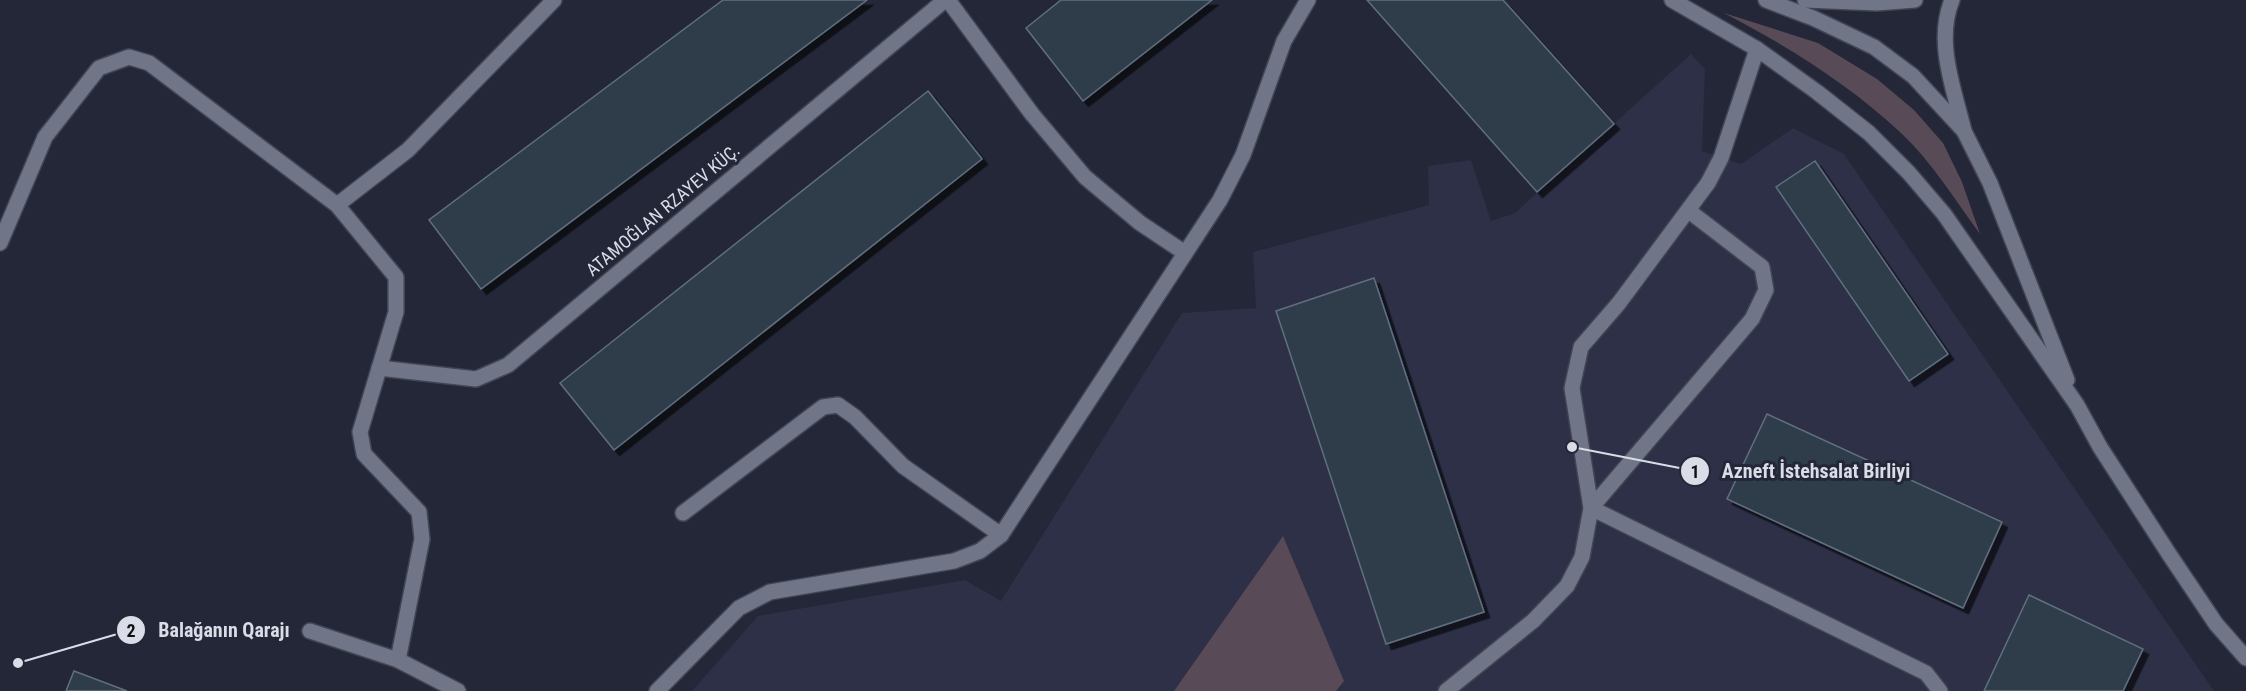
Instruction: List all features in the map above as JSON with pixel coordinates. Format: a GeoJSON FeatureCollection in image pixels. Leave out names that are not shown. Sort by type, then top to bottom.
{"type":"FeatureCollection","features":[{"type":"Feature","properties":{"kind":"street"},"geometry":{"type":"LineString","coordinates":[[337,205],[408,150],[554,0]]}},
{"type":"Feature","properties":{"kind":"street","name":"ATAMOĞLAN RZAYEV KÜÇ."},"geometry":{"type":"LineString","coordinates":[[379,368],[476,379],[508,365],[947,0],[1032,114],[1085,177],[1140,223],[1185,253]]}},
{"type":"Feature","properties":{"kind":"street"},"geometry":{"type":"LineString","coordinates":[[657,691],[739,608],[770,592],[954,561],[980,551],[1001,535],[1220,200],[1243,155],[1284,41],[1308,0]]}},
{"type":"Feature","properties":{"kind":"street"},"geometry":{"type":"LineString","coordinates":[[1672,0],[1757,49],[1869,133],[1909,173],[1944,214],[2077,405],[2100,447],[2216,624],[2246,658]]}},
{"type":"Feature","properties":{"kind":"street"},"geometry":{"type":"LineString","coordinates":[[1766,0],[1813,18],[1874,47],[1913,76],[1964,131]]}},
{"type":"Feature","properties":{"kind":"street"},"geometry":{"type":"LineString","coordinates":[[1805,0],[1877,3],[1915,0]]}},
{"type":"Feature","properties":{"kind":"street"},"geometry":{"type":"LineString","coordinates":[[1952,0],[1946,14],[1945,51],[1964,131],[1990,183],[2077,405]]}},
{"type":"Feature","properties":{"kind":"street"},"geometry":{"type":"LineString","coordinates":[[1446,691],[1533,621],[1567,586],[1582,557],[1591,508],[1572,388],[1581,347],[1619,303],[1708,183],[1721,158],[1757,49]]}},
{"type":"Feature","properties":{"kind":"street"},"geometry":{"type":"LineString","coordinates":[[0,243],[45,137],[99,68],[129,57],[149,63],[337,205],[396,277],[396,312],[360,432],[364,454],[419,512],[422,539],[398,660]]}},
{"type":"Feature","properties":{"kind":"street"},"geometry":{"type":"LineString","coordinates":[[1591,508],[1752,319],[1766,290],[1762,267],[1689,211]]}},
{"type":"Feature","properties":{"kind":"street"},"geometry":{"type":"LineString","coordinates":[[683,513],[823,407],[838,405],[855,417],[903,466],[1001,535]]}},
{"type":"Feature","properties":{"kind":"street"},"geometry":{"type":"LineString","coordinates":[[1591,508],[1926,673],[1940,691]]}},
{"type":"Feature","properties":{"kind":"street"},"geometry":{"type":"LineString","coordinates":[[310,631],[398,660],[458,691]]}},
{"type":"Feature","properties":{"kind":"shaded area"},"geometry":{"type":"Polygon","coordinates":[[[1724,13],[1818,43],[1877,79],[1914,110],[1943,143],[1962,182],[1980,234],[1923,156],[1881,115],[1817,67],[1724,13]]]}},
{"type":"Feature","properties":{"kind":"shaded area"},"geometry":{"type":"Polygon","coordinates":[[[1691,54],[1705,69],[1702,151],[1741,164],[1793,128],[1844,154],[2214,691],[692,691],[758,616],[965,580],[1001,601],[1182,313],[1256,308],[1253,252],[1429,205],[1428,166],[1471,160],[1491,221],[1515,213],[1691,54]]]}},
{"type":"Feature","properties":{"kind":"shaded area"},"geometry":{"type":"Polygon","coordinates":[[[1283,536],[1344,681],[1336,691],[1174,691],[1283,536]]]}},
{"type":"Feature","properties":{"kind":"building"},"geometry":{"type":"Polygon","coordinates":[[[723,0],[867,0],[481,289],[429,220],[723,0]]]}},
{"type":"Feature","properties":{"kind":"building"},"geometry":{"type":"Polygon","coordinates":[[[1061,0],[1212,0],[1083,101],[1026,28],[1061,0]]]}},
{"type":"Feature","properties":{"kind":"building"},"geometry":{"type":"Polygon","coordinates":[[[1367,0],[1503,0],[1614,124],[1537,192],[1367,0]]]}},
{"type":"Feature","properties":{"kind":"building"},"geometry":{"type":"Polygon","coordinates":[[[928,91],[982,159],[614,450],[560,383],[928,91]]]}},
{"type":"Feature","properties":{"kind":"building"},"geometry":{"type":"Polygon","coordinates":[[[1815,161],[1948,354],[1909,381],[1776,187],[1815,161]]]}},
{"type":"Feature","properties":{"kind":"building"},"geometry":{"type":"Polygon","coordinates":[[[1374,278],[1484,612],[1386,644],[1276,311],[1374,278]]]}},
{"type":"Feature","properties":{"kind":"building"},"geometry":{"type":"Polygon","coordinates":[[[1767,414],[2002,522],[1963,608],[1727,499],[1767,414]]]}},
{"type":"Feature","properties":{"kind":"building"},"geometry":{"type":"Polygon","coordinates":[[[2029,595],[2143,649],[2123,691],[1984,691],[2029,595]]]}},
{"type":"Feature","properties":{"kind":"building"},"geometry":{"type":"Polygon","coordinates":[[[74,671],[127,691],[66,691],[74,671]]]}},
{"type":"Feature","properties":{"kind":"place","name":"Azneft İstehsalat Birliyi"},"geometry":{"type":"Point","coordinates":[1572,447]}},
{"type":"Feature","properties":{"kind":"place","name":"Balağanın Qarajı"},"geometry":{"type":"Point","coordinates":[18,663]}}]}
